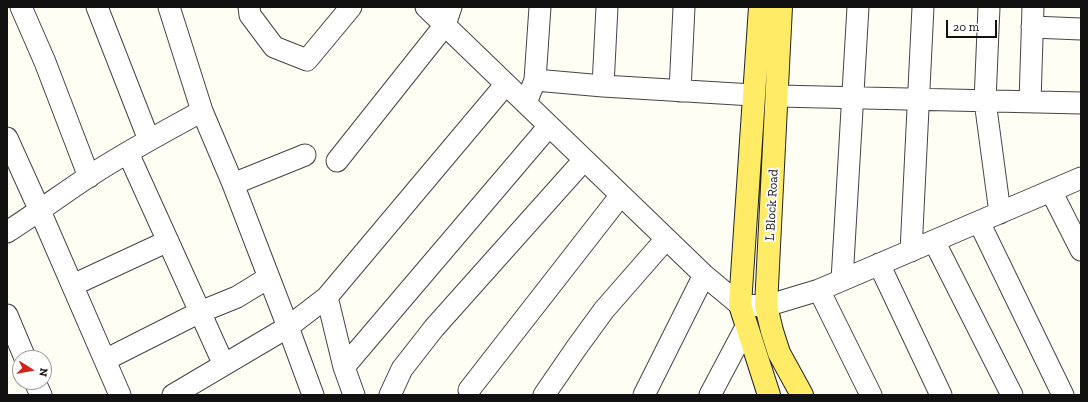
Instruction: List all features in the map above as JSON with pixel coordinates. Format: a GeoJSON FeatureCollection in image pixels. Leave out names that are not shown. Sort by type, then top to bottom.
{"type":"FeatureCollection","features":[{"type":"Feature","properties":{"kind":"main road","name":"L Block Road"},"geometry":{"type":"LineString","coordinates":[[760,7],[740,305],[768,395]]}},
{"type":"Feature","properties":{"kind":"main road","name":"L Block Road"},"geometry":{"type":"LineString","coordinates":[[782,7],[766,306],[779,353],[802,395]]}},
{"type":"Feature","properties":{"kind":"street"},"geometry":{"type":"LineString","coordinates":[[21,7],[45,62],[89,177]]}},
{"type":"Feature","properties":{"kind":"street"},"geometry":{"type":"LineString","coordinates":[[97,7],[149,140]]}},
{"type":"Feature","properties":{"kind":"street"},"geometry":{"type":"LineString","coordinates":[[169,7],[202,111],[233,184],[313,395]]}},
{"type":"Feature","properties":{"kind":"street"},"geometry":{"type":"LineString","coordinates":[[249,7],[250,15],[274,48],[306,60],[351,7]]}},
{"type":"Feature","properties":{"kind":"street"},"geometry":{"type":"LineString","coordinates":[[426,7],[448,16],[506,84],[704,275],[740,305],[766,306],[819,290],[1081,178]]}},
{"type":"Feature","properties":{"kind":"street"},"geometry":{"type":"LineString","coordinates":[[526,103],[535,80],[540,7]]}},
{"type":"Feature","properties":{"kind":"street"},"geometry":{"type":"LineString","coordinates":[[603,86],[607,7]]}},
{"type":"Feature","properties":{"kind":"street"},"geometry":{"type":"LineString","coordinates":[[680,91],[684,7]]}},
{"type":"Feature","properties":{"kind":"street"},"geometry":{"type":"LineString","coordinates":[[842,280],[858,7]]}},
{"type":"Feature","properties":{"kind":"street"},"geometry":{"type":"LineString","coordinates":[[911,251],[923,7]]}},
{"type":"Feature","properties":{"kind":"street"},"geometry":{"type":"LineString","coordinates":[[989,7],[985,101],[1000,212]]}},
{"type":"Feature","properties":{"kind":"street"},"geometry":{"type":"LineString","coordinates":[[338,161],[448,16]]}},
{"type":"Feature","properties":{"kind":"street"},"geometry":{"type":"LineString","coordinates":[[1030,102],[1033,17],[1081,29]]}},
{"type":"Feature","properties":{"kind":"street"},"geometry":{"type":"LineString","coordinates":[[535,80],[753,96]]}},
{"type":"Feature","properties":{"kind":"street"},"geometry":{"type":"LineString","coordinates":[[173,395],[288,327],[327,297],[506,84]]}},
{"type":"Feature","properties":{"kind":"street"},"geometry":{"type":"LineString","coordinates":[[778,96],[1081,103]]}},
{"type":"Feature","properties":{"kind":"street"},"geometry":{"type":"LineString","coordinates":[[7,232],[89,177],[149,140],[202,111]]}},
{"type":"Feature","properties":{"kind":"street"},"geometry":{"type":"LineString","coordinates":[[344,367],[550,126]]}},
{"type":"Feature","properties":{"kind":"street"},"geometry":{"type":"LineString","coordinates":[[8,146],[40,211],[120,395]]}},
{"type":"Feature","properties":{"kind":"street"},"geometry":{"type":"LineString","coordinates":[[128,153],[224,365]]}},
{"type":"Feature","properties":{"kind":"street"},"geometry":{"type":"LineString","coordinates":[[233,184],[305,154]]}},
{"type":"Feature","properties":{"kind":"street"},"geometry":{"type":"LineString","coordinates":[[390,395],[402,369],[434,328],[584,160]]}},
{"type":"Feature","properties":{"kind":"street"},"geometry":{"type":"LineString","coordinates":[[1051,191],[1081,250]]}},
{"type":"Feature","properties":{"kind":"street"},"geometry":{"type":"LineString","coordinates":[[469,390],[621,195]]}},
{"type":"Feature","properties":{"kind":"street"},"geometry":{"type":"LineString","coordinates":[[979,222],[1063,395]]}},
{"type":"Feature","properties":{"kind":"street"},"geometry":{"type":"LineString","coordinates":[[544,395],[604,310],[666,239]]}},
{"type":"Feature","properties":{"kind":"street"},"geometry":{"type":"LineString","coordinates":[[934,241],[1012,395]]}},
{"type":"Feature","properties":{"kind":"street"},"geometry":{"type":"LineString","coordinates":[[73,286],[168,242]]}},
{"type":"Feature","properties":{"kind":"street"},"geometry":{"type":"LineString","coordinates":[[879,264],[941,395]]}},
{"type":"Feature","properties":{"kind":"street"},"geometry":{"type":"LineString","coordinates":[[644,395],[704,275]]}},
{"type":"Feature","properties":{"kind":"street"},"geometry":{"type":"LineString","coordinates":[[105,360],[200,312],[237,297],[268,278]]}},
{"type":"Feature","properties":{"kind":"street"},"geometry":{"type":"LineString","coordinates":[[819,290],[871,395]]}},
{"type":"Feature","properties":{"kind":"street"},"geometry":{"type":"LineString","coordinates":[[327,297],[344,367],[354,395]]}},
{"type":"Feature","properties":{"kind":"street"},"geometry":{"type":"LineString","coordinates":[[7,315],[22,350]]}},
{"type":"Feature","properties":{"kind":"street"},"geometry":{"type":"LineString","coordinates":[[710,395],[746,327]]}}]}
